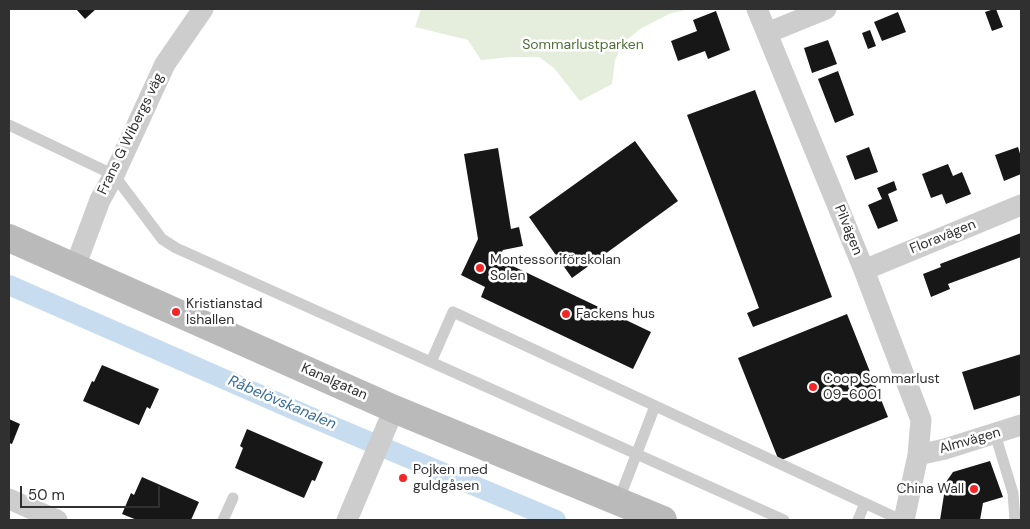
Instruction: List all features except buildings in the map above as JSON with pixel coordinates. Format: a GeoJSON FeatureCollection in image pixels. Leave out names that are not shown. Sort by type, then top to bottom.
{"type":"FeatureCollection","features":[{"type":"Feature","properties":{"kind":"street","name":"Frans G Wibergs väg"},"geometry":{"type":"LineString","coordinates":[[75,267],[100,200],[114,175],[165,64],[203,9]]}},
{"type":"Feature","properties":{"kind":"street","name":"Pilvägen"},"geometry":{"type":"LineString","coordinates":[[757,9],[864,270],[921,420],[918,455],[902,520]]}},
{"type":"Feature","properties":{"kind":"street"},"geometry":{"type":"LineString","coordinates":[[767,33],[826,9]]}},
{"type":"Feature","properties":{"kind":"street","name":"Floravägen"},"geometry":{"type":"LineString","coordinates":[[864,270],[1021,205]]}},
{"type":"Feature","properties":{"kind":"street","name":"Kanalgatan"},"geometry":{"type":"LineString","coordinates":[[9,238],[394,409],[663,520]]}},
{"type":"Feature","properties":{"kind":"street"},"geometry":{"type":"LineString","coordinates":[[347,520],[394,409]]}},
{"type":"Feature","properties":{"kind":"street","name":"Almvägen"},"geometry":{"type":"LineString","coordinates":[[918,455],[1021,425]]}},
{"type":"Feature","properties":{"kind":"street"},"geometry":{"type":"LineString","coordinates":[[9,499],[48,518]]}},
{"type":"Feature","properties":{"kind":"lane"},"geometry":{"type":"LineString","coordinates":[[9,125],[114,175],[162,239],[176,248],[784,520]]}},
{"type":"Feature","properties":{"kind":"lane"},"geometry":{"type":"LineString","coordinates":[[432,362],[453,312],[902,520]]}},
{"type":"Feature","properties":{"kind":"lane"},"geometry":{"type":"LineString","coordinates":[[618,502],[655,406]]}},
{"type":"Feature","properties":{"kind":"lane"},"geometry":{"type":"LineString","coordinates":[[995,434],[1012,493],[1015,520]]}},
{"type":"Feature","properties":{"kind":"lane"},"geometry":{"type":"LineString","coordinates":[[223,520],[233,498]]}},
{"type":"Feature","properties":{"kind":"lane"},"geometry":{"type":"LineString","coordinates":[[858,520],[865,503]]}},
{"type":"Feature","properties":{"kind":"green space","name":"Sommarlustparken"},"geometry":{"type":"Polygon","coordinates":[[[421,9],[688,9],[669,14],[640,29],[623,43],[615,60],[612,84],[580,101],[554,68],[539,57],[481,60],[468,40],[415,27],[421,9]]]}},
{"type":"Feature","properties":{"kind":"waterway","name":"Råbelövskanalen"},"geometry":{"type":"LineString","coordinates":[[9,285],[306,415],[556,520]]}},
{"type":"Feature","properties":{"kind":"place","name":"Montessoriförskolan Solen"},"geometry":{"type":"Point","coordinates":[480,268]}},
{"type":"Feature","properties":{"kind":"place","name":"Kristianstad Ishallen"},"geometry":{"type":"Point","coordinates":[176,312]}},
{"type":"Feature","properties":{"kind":"place","name":"Fackens hus"},"geometry":{"type":"Point","coordinates":[566,314]}},
{"type":"Feature","properties":{"kind":"place","name":"Coop Sommarlust 09-6001"},"geometry":{"type":"Point","coordinates":[813,387]}},
{"type":"Feature","properties":{"kind":"place","name":"Pojken med guldgåsen"},"geometry":{"type":"Point","coordinates":[403,478]}},
{"type":"Feature","properties":{"kind":"place","name":"China Wall"},"geometry":{"type":"Point","coordinates":[974,489]}}]}
